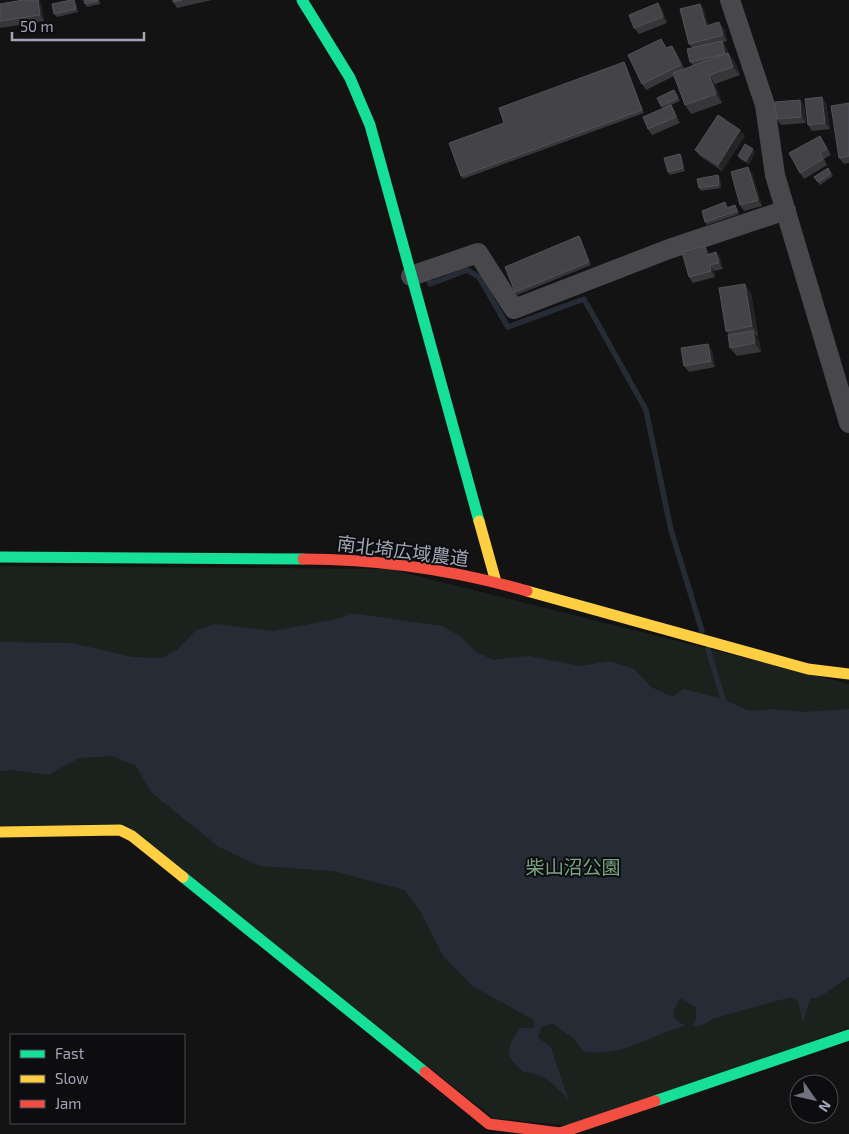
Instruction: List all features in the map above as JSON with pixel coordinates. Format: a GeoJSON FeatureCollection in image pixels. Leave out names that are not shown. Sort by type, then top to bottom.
{"type":"FeatureCollection","features":[{"type":"Feature","properties":{"kind":"street"},"geometry":{"type":"LineString","coordinates":[[302,0],[350,78],[370,125],[410,276],[496,582]]}},
{"type":"Feature","properties":{"kind":"street"},"geometry":{"type":"LineString","coordinates":[[730,0],[765,105],[775,175],[849,423]]}},
{"type":"Feature","properties":{"kind":"street"},"geometry":{"type":"LineString","coordinates":[[410,276],[478,253],[514,309],[669,249],[786,210]]}},
{"type":"Feature","properties":{"kind":"street","name":"南北埼広域農道"},"geometry":{"type":"LineString","coordinates":[[0,557],[336,559],[432,568],[496,582],[808,669],[849,674]]}},
{"type":"Feature","properties":{"kind":"street"},"geometry":{"type":"LineString","coordinates":[[0,832],[120,830],[132,836],[489,1124],[560,1133],[849,1035]]}},
{"type":"Feature","properties":{"kind":"green space","name":"柴山沼公園"},"geometry":{"type":"Polygon","coordinates":[[[0,566],[389,569],[849,684],[849,1028],[573,1126],[493,1118],[124,824],[0,826],[0,566]]]}},
{"type":"Feature","properties":{"kind":"shaded area","name":"柴山沼公園"},"geometry":{"type":"Polygon","coordinates":[[[351,613],[442,626],[460,636],[476,652],[493,660],[528,656],[581,666],[609,661],[634,669],[651,687],[672,697],[684,689],[723,699],[749,711],[771,709],[805,712],[849,709],[849,977],[818,998],[810,998],[803,1023],[798,1001],[791,997],[715,1018],[698,1027],[693,1025],[696,1019],[696,1007],[680,998],[673,1011],[675,1019],[685,1026],[613,1051],[585,1052],[573,1038],[552,1023],[541,1027],[538,1037],[551,1048],[569,1101],[549,1081],[543,1077],[523,1072],[509,1057],[510,1044],[520,1028],[534,1028],[534,1020],[472,986],[443,956],[420,911],[404,890],[334,871],[260,866],[219,847],[151,792],[136,766],[112,756],[79,758],[48,775],[12,770],[0,771],[0,642],[72,643],[132,657],[162,658],[178,649],[196,630],[216,624],[273,631],[341,618],[351,613]]]}},
{"type":"Feature","properties":{"kind":"building"},"geometry":{"type":"Polygon","coordinates":[[[23,0],[38,0],[40,15],[0,21],[0,4],[23,0]]]}},
{"type":"Feature","properties":{"kind":"building"},"geometry":{"type":"Polygon","coordinates":[[[74,0],[76,9],[54,14],[52,4],[74,0]]]}},
{"type":"Feature","properties":{"kind":"building"},"geometry":{"type":"Polygon","coordinates":[[[84,0],[97,0],[98,1],[85,4],[84,0]]]}},
{"type":"Feature","properties":{"kind":"building"},"geometry":{"type":"Polygon","coordinates":[[[658,3],[663,17],[634,28],[629,15],[658,3]]]}},
{"type":"Feature","properties":{"kind":"building"},"geometry":{"type":"Polygon","coordinates":[[[700,4],[706,26],[719,22],[723,35],[689,44],[680,9],[700,4]]]}},
{"type":"Feature","properties":{"kind":"building"},"geometry":{"type":"Polygon","coordinates":[[[661,39],[666,48],[672,46],[681,65],[642,84],[628,55],[661,39]]]}},
{"type":"Feature","properties":{"kind":"building"},"geometry":{"type":"Polygon","coordinates":[[[722,41],[725,54],[690,62],[687,49],[722,41]]]}},
{"type":"Feature","properties":{"kind":"building"},"geometry":{"type":"Polygon","coordinates":[[[728,53],[733,67],[709,75],[716,94],[685,105],[673,73],[728,53]]]}},
{"type":"Feature","properties":{"kind":"building"},"geometry":{"type":"Polygon","coordinates":[[[624,62],[642,110],[461,176],[449,143],[504,123],[499,108],[624,62]]]}},
{"type":"Feature","properties":{"kind":"building"},"geometry":{"type":"Polygon","coordinates":[[[674,90],[678,98],[661,106],[657,98],[674,90]]]}},
{"type":"Feature","properties":{"kind":"building"},"geometry":{"type":"Polygon","coordinates":[[[822,97],[825,123],[808,125],[805,99],[822,97]]]}},
{"type":"Feature","properties":{"kind":"building"},"geometry":{"type":"Polygon","coordinates":[[[800,100],[801,117],[777,119],[775,102],[800,100]]]}},
{"type":"Feature","properties":{"kind":"building"},"geometry":{"type":"Polygon","coordinates":[[[849,103],[849,156],[839,158],[831,106],[849,103]]]}},
{"type":"Feature","properties":{"kind":"building"},"geometry":{"type":"Polygon","coordinates":[[[671,105],[676,117],[648,129],[643,117],[671,105]]]}},
{"type":"Feature","properties":{"kind":"building"},"geometry":{"type":"Polygon","coordinates":[[[718,115],[740,130],[718,165],[695,150],[718,115]]]}},
{"type":"Feature","properties":{"kind":"building"},"geometry":{"type":"Polygon","coordinates":[[[820,136],[827,149],[820,153],[823,159],[800,173],[789,153],[820,136]]]}},
{"type":"Feature","properties":{"kind":"building"},"geometry":{"type":"Polygon","coordinates":[[[745,144],[753,149],[746,161],[738,156],[745,144]]]}},
{"type":"Feature","properties":{"kind":"building"},"geometry":{"type":"Polygon","coordinates":[[[680,154],[683,168],[668,172],[664,158],[680,154]]]}},
{"type":"Feature","properties":{"kind":"building"},"geometry":{"type":"Polygon","coordinates":[[[748,167],[758,200],[740,205],[731,172],[748,167]]]}},
{"type":"Feature","properties":{"kind":"building"},"geometry":{"type":"Polygon","coordinates":[[[828,168],[831,173],[818,182],[814,177],[828,168]]]}},
{"type":"Feature","properties":{"kind":"building"},"geometry":{"type":"Polygon","coordinates":[[[718,175],[719,185],[699,188],[697,179],[718,175]]]}},
{"type":"Feature","properties":{"kind":"building"},"geometry":{"type":"Polygon","coordinates":[[[725,202],[727,208],[735,205],[737,211],[705,222],[702,211],[725,202]]]}},
{"type":"Feature","properties":{"kind":"building"},"geometry":{"type":"Polygon","coordinates":[[[579,236],[589,262],[515,292],[505,267],[579,236]]]}},
{"type":"Feature","properties":{"kind":"building"},"geometry":{"type":"Polygon","coordinates":[[[705,246],[707,255],[716,252],[719,263],[710,265],[711,271],[689,277],[682,252],[705,246]]]}},
{"type":"Feature","properties":{"kind":"building"},"geometry":{"type":"Polygon","coordinates":[[[745,284],[752,326],[726,331],[719,288],[745,284]]]}},
{"type":"Feature","properties":{"kind":"building"},"geometry":{"type":"Polygon","coordinates":[[[753,331],[755,343],[730,348],[728,335],[753,331]]]}},
{"type":"Feature","properties":{"kind":"building"},"geometry":{"type":"Polygon","coordinates":[[[708,344],[711,361],[684,366],[681,348],[708,344]]]}},
{"type":"Feature","properties":{"kind":"waterway"},"geometry":{"type":"LineString","coordinates":[[426,275],[430,284],[467,270],[479,277],[508,327],[584,299],[646,410],[671,530],[702,631]]}},
{"type":"Feature","properties":{"kind":"waterway"},"geometry":{"type":"LineString","coordinates":[[708,649],[723,699]]}},
{"type":"Feature","properties":{"kind":"traffic: fast"},"geometry":{"type":"LineString","coordinates":[[302,0],[350,78],[370,125],[479,521]]}},
{"type":"Feature","properties":{"kind":"traffic: fast"},"geometry":{"type":"LineString","coordinates":[[0,557],[303,559]]}},
{"type":"Feature","properties":{"kind":"traffic: fast"},"geometry":{"type":"LineString","coordinates":[[183,877],[425,1072]]}},
{"type":"Feature","properties":{"kind":"traffic: fast"},"geometry":{"type":"LineString","coordinates":[[655,1101],[849,1035]]}},
{"type":"Feature","properties":{"kind":"traffic: slow"},"geometry":{"type":"LineString","coordinates":[[479,521],[496,582]]}},
{"type":"Feature","properties":{"kind":"traffic: slow"},"geometry":{"type":"LineString","coordinates":[[527,591],[808,669],[849,674]]}},
{"type":"Feature","properties":{"kind":"traffic: slow"},"geometry":{"type":"LineString","coordinates":[[0,832],[120,830],[132,836],[183,877]]}},
{"type":"Feature","properties":{"kind":"traffic: jam"},"geometry":{"type":"LineString","coordinates":[[303,559],[360,561],[416,567],[472,577],[527,591]]}},
{"type":"Feature","properties":{"kind":"traffic: jam"},"geometry":{"type":"LineString","coordinates":[[425,1072],[489,1124],[560,1133],[655,1101]]}}]}
